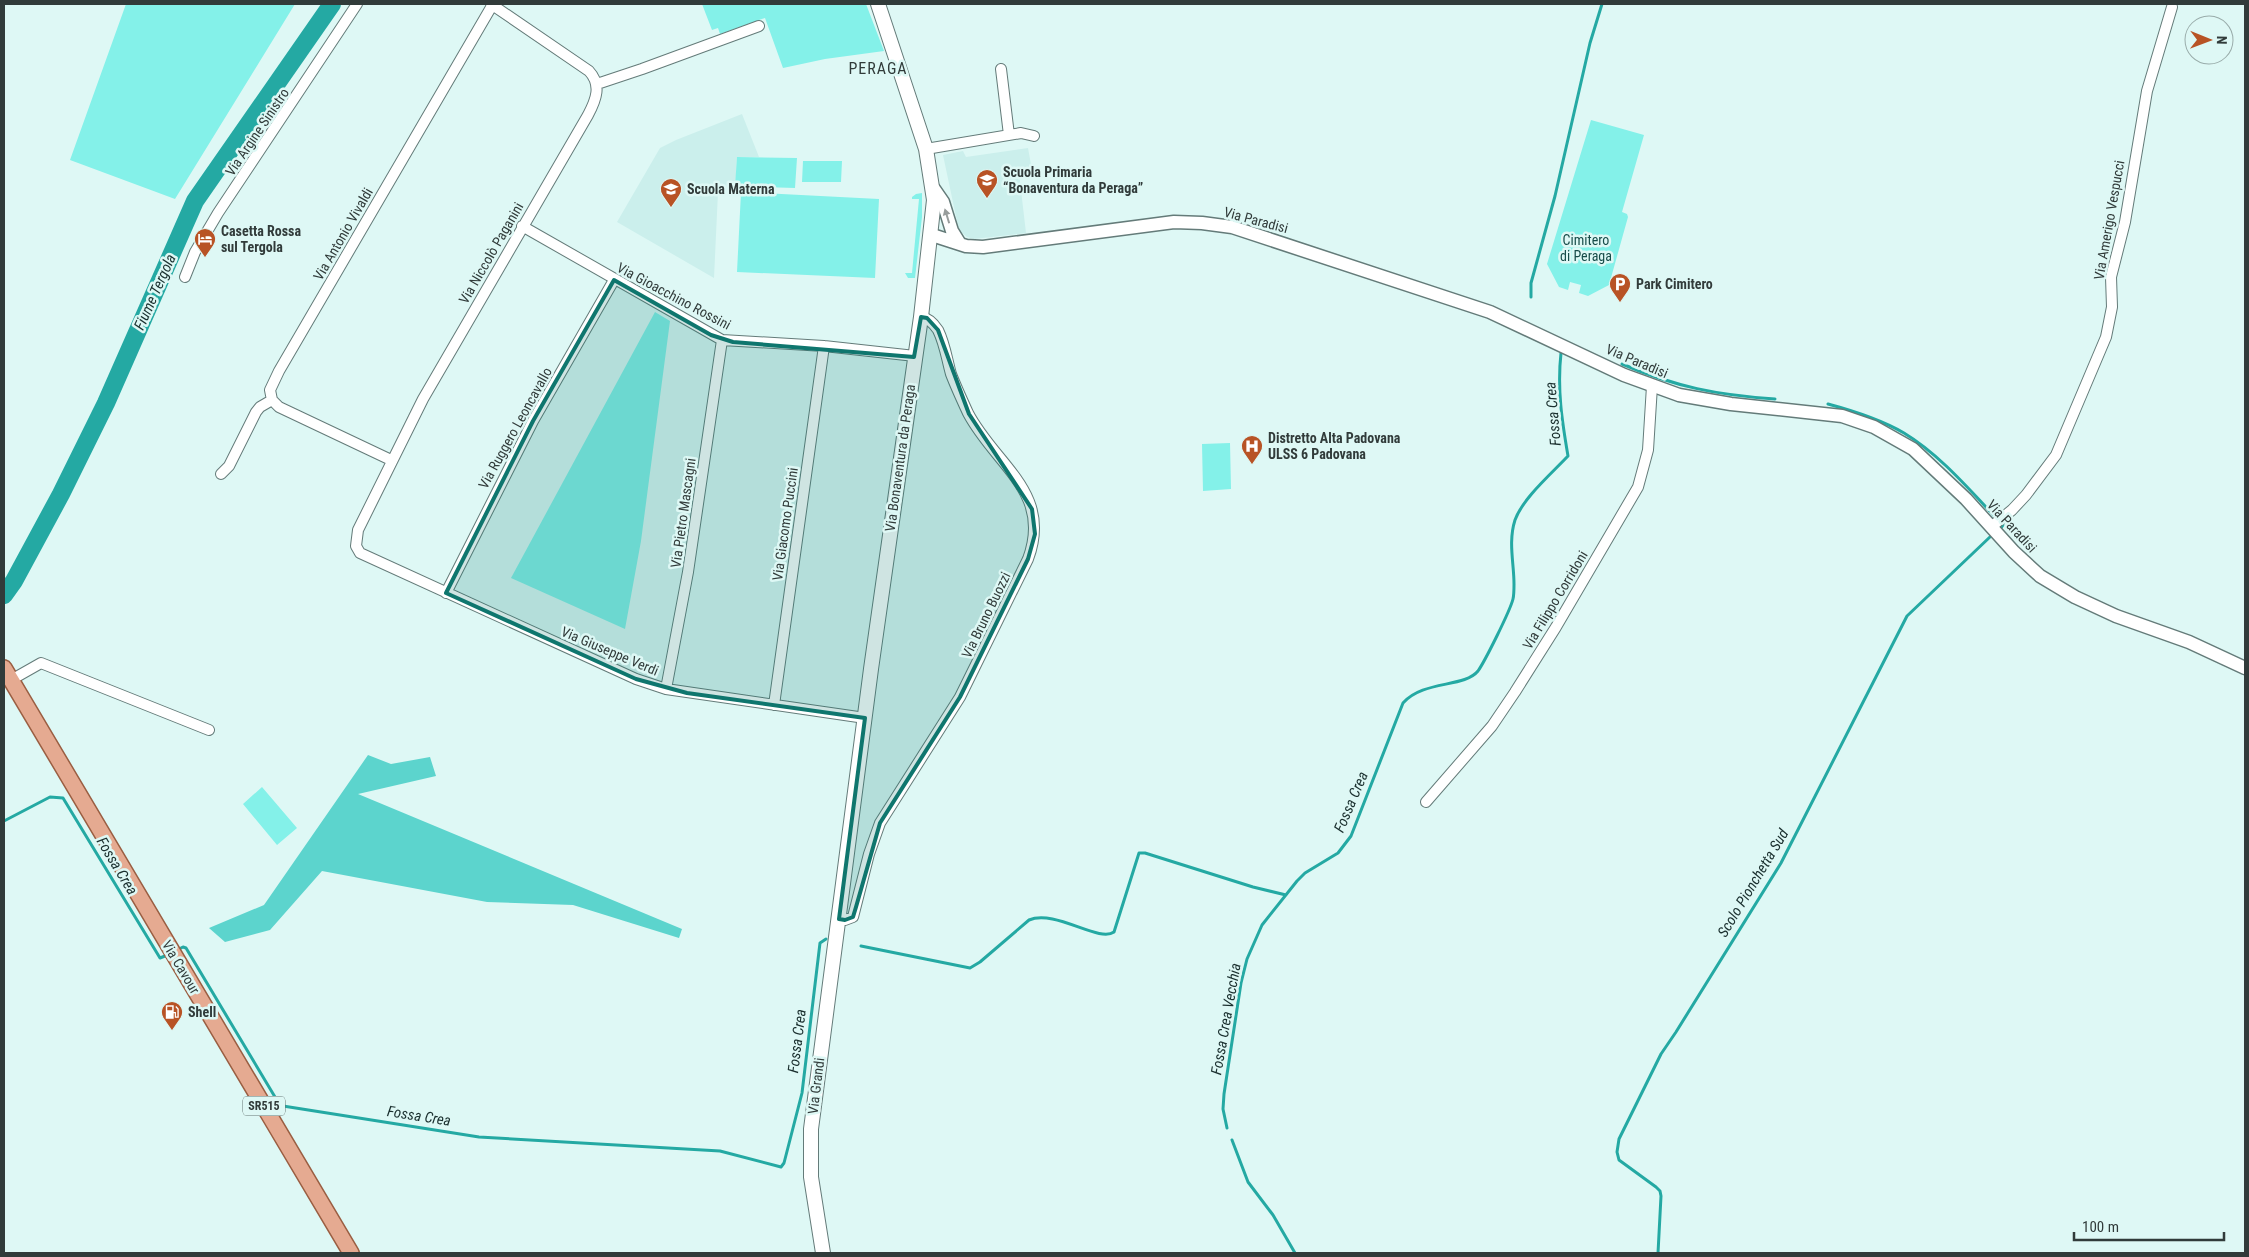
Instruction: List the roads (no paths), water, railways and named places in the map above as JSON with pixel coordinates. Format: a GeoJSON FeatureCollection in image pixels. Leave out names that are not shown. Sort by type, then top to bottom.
{"type":"FeatureCollection","features":[{"type":"Feature","properties":{"kind":"main road","name":"Via Bonaventura da Peraga"},"geometry":{"type":"LineString","coordinates":[[839,919],[932,235],[934,189],[926,149],[878,4]]}},
{"type":"Feature","properties":{"kind":"main road","name":"Via Cavour"},"geometry":{"type":"LineString","coordinates":[[7,674],[351,1253]]}},
{"type":"Feature","properties":{"kind":"main road","name":"Via Grandi"},"geometry":{"type":"LineString","coordinates":[[823,1253],[813,1195],[810,1149],[814,1102],[839,919]]}},
{"type":"Feature","properties":{"kind":"street","name":"Via Argine Sinistro"},"geometry":{"type":"LineString","coordinates":[[185,277],[195,252],[218,213],[357,4]]}},
{"type":"Feature","properties":{"kind":"street"},"geometry":{"type":"LineString","coordinates":[[492,4],[589,71],[597,84],[759,26]]}},
{"type":"Feature","properties":{"kind":"street","name":"Via Antonio Vivaldi"},"geometry":{"type":"LineString","coordinates":[[272,400],[270,390],[279,372],[492,4]]}},
{"type":"Feature","properties":{"kind":"street","name":"Via Amerigo Vespucci"},"geometry":{"type":"LineString","coordinates":[[1997,523],[2026,495],[2056,455],[2106,336],[2112,306],[2111,277],[2130,201],[2136,152],[2147,91],[2172,7]]}},
{"type":"Feature","properties":{"kind":"street"},"geometry":{"type":"LineString","coordinates":[[1001,69],[1008,135]]}},
{"type":"Feature","properties":{"kind":"street","name":"Via Niccolò Paganini"},"geometry":{"type":"LineString","coordinates":[[360,553],[356,546],[358,530],[391,460],[423,399],[593,106],[597,84]]}},
{"type":"Feature","properties":{"kind":"street"},"geometry":{"type":"LineString","coordinates":[[926,149],[1021,133],[1034,136]]}},
{"type":"Feature","properties":{"kind":"street"},"geometry":{"type":"LineString","coordinates":[[934,189],[943,202],[952,231],[960,244]]}},
{"type":"Feature","properties":{"kind":"street","name":"Via Paradisi"},"geometry":{"type":"LineString","coordinates":[[932,235],[974,247],[995,246],[1174,222],[1232,227],[1490,312],[1652,386],[1705,400],[1842,416],[1874,427],[1913,449],[1966,499],[1997,523],[2040,576],[2075,597],[2116,616],[2218,654],[2245,668]]}},
{"type":"Feature","properties":{"kind":"street","name":"Via Gioacchino Rossini"},"geometry":{"type":"LineString","coordinates":[[522,226],[722,340],[824,346],[915,356]]}},
{"type":"Feature","properties":{"kind":"street","name":"Via Ruggero Leoncavallo"},"geometry":{"type":"LineString","coordinates":[[446,593],[533,421],[614,280]]}},
{"type":"Feature","properties":{"kind":"street","name":"Via Bruno Buozzi"},"geometry":{"type":"LineString","coordinates":[[839,919],[845,920],[852,917],[869,854],[880,823],[960,697],[1028,559],[1034,539],[1035,519],[1027,495],[969,414],[952,376],[938,330],[927,318],[921,317]]}},
{"type":"Feature","properties":{"kind":"street","name":"Via Pietro Mascagni"},"geometry":{"type":"LineString","coordinates":[[666,689],[688,572],[722,340]]}},
{"type":"Feature","properties":{"kind":"street","name":"Via Giacomo Puccini"},"geometry":{"type":"LineString","coordinates":[[774,706],[824,346]]}},
{"type":"Feature","properties":{"kind":"street","name":"Via Filippo Corridoni"},"geometry":{"type":"LineString","coordinates":[[1426,802],[1492,726],[1515,692],[1556,627],[1638,487],[1648,450],[1652,386]]}},
{"type":"Feature","properties":{"kind":"street"},"geometry":{"type":"LineString","coordinates":[[221,474],[229,466],[256,412],[260,407],[272,400],[279,407],[391,460]]}},
{"type":"Feature","properties":{"kind":"street","name":"Via Giuseppe Verdi"},"geometry":{"type":"LineString","coordinates":[[360,553],[636,679],[666,689],[866,718]]}},
{"type":"Feature","properties":{"kind":"street","name":"Via Cavour"},"geometry":{"type":"LineString","coordinates":[[7,674],[41,662],[209,730]]}},
{"type":"Feature","properties":{"kind":"waterway","name":"Fiume Tergola"},"geometry":{"type":"LineString","coordinates":[[4,595],[14,581],[61,494],[106,403],[195,201],[332,4]]}},
{"type":"Feature","properties":{"kind":"waterway","name":"Fossa Crea"},"geometry":{"type":"LineString","coordinates":[[1531,297],[1531,283],[1555,196],[1590,43],[1602,4]]}},
{"type":"Feature","properties":{"kind":"waterway","name":"Fossa Crea"},"geometry":{"type":"LineString","coordinates":[[1227,1128],[1223,1109],[1224,1094],[1241,983],[1247,959],[1262,925],[1297,881],[1305,873],[1338,853],[1351,836],[1403,703],[1421,691],[1463,680],[1478,671],[1507,614],[1514,594],[1512,536],[1515,520],[1524,503],[1568,456],[1560,392],[1561,353]]}},
{"type":"Feature","properties":{"kind":"waterway","name":"Scolo Pionchetta Sud"},"geometry":{"type":"LineString","coordinates":[[1622,364],[1661,379],[1697,389],[1775,399]]}},
{"type":"Feature","properties":{"kind":"waterway","name":"Scolo Pionchetta Sud"},"geometry":{"type":"LineString","coordinates":[[1828,404],[1895,428],[1918,442],[1969,488],[2003,525],[2001,528]]}},
{"type":"Feature","properties":{"kind":"waterway","name":"Scolo Pionchetta Sud"},"geometry":{"type":"LineString","coordinates":[[1658,1253],[1660,1191],[1619,1160],[1617,1152],[1619,1139],[1661,1054],[1781,863],[1907,616],[1991,536]]}},
{"type":"Feature","properties":{"kind":"waterway","name":"Fossa Crea"},"geometry":{"type":"LineString","coordinates":[[4,821],[50,797],[63,798],[160,958],[170,954]]}},
{"type":"Feature","properties":{"kind":"waterway","name":"Fossa Crea"},"geometry":{"type":"LineString","coordinates":[[861,946],[970,968],[980,962],[1029,920],[1051,919],[1098,933],[1107,934],[1114,932],[1139,853],[1145,853],[1253,887],[1286,895]]}},
{"type":"Feature","properties":{"kind":"waterway","name":"Fossa Crea"},"geometry":{"type":"LineString","coordinates":[[177,950],[183,947],[186,948],[275,1097],[283,1106],[479,1137],[720,1151],[781,1167],[784,1163],[802,1093],[820,943],[826,939]]}},
{"type":"Feature","properties":{"kind":"waterway","name":"Fossa Crea Vecchia"},"geometry":{"type":"LineString","coordinates":[[1232,1140],[1248,1182],[1273,1215],[1295,1253]]}},
{"type":"Feature","properties":{"kind":"place","name":"Scuola Primaria “Bonaventura da Peraga”"},"geometry":{"type":"Point","coordinates":[987,199]}},
{"type":"Feature","properties":{"kind":"place","name":"Scuola Materna"},"geometry":{"type":"Point","coordinates":[671,208]}},
{"type":"Feature","properties":{"kind":"place","name":"Casetta Rossa sul Tergola"},"geometry":{"type":"Point","coordinates":[205,258]}},
{"type":"Feature","properties":{"kind":"place","name":"Park Cimitero"},"geometry":{"type":"Point","coordinates":[1620,303]}},
{"type":"Feature","properties":{"kind":"place","name":"Distretto Alta Padovana ULSS 6 Padovana"},"geometry":{"type":"Point","coordinates":[1252,465]}},
{"type":"Feature","properties":{"kind":"place","name":"Shell"},"geometry":{"type":"Point","coordinates":[172,1031]}},
{"type":"Feature","properties":{"kind":"district","name":"PERAGA"},"geometry":{"type":"Point","coordinates":[878,68]}},
{"type":"Feature","properties":{"kind":"park label","name":"Cimitero di Peraga"},"geometry":{"type":"Point","coordinates":[1586,248]}}]}
